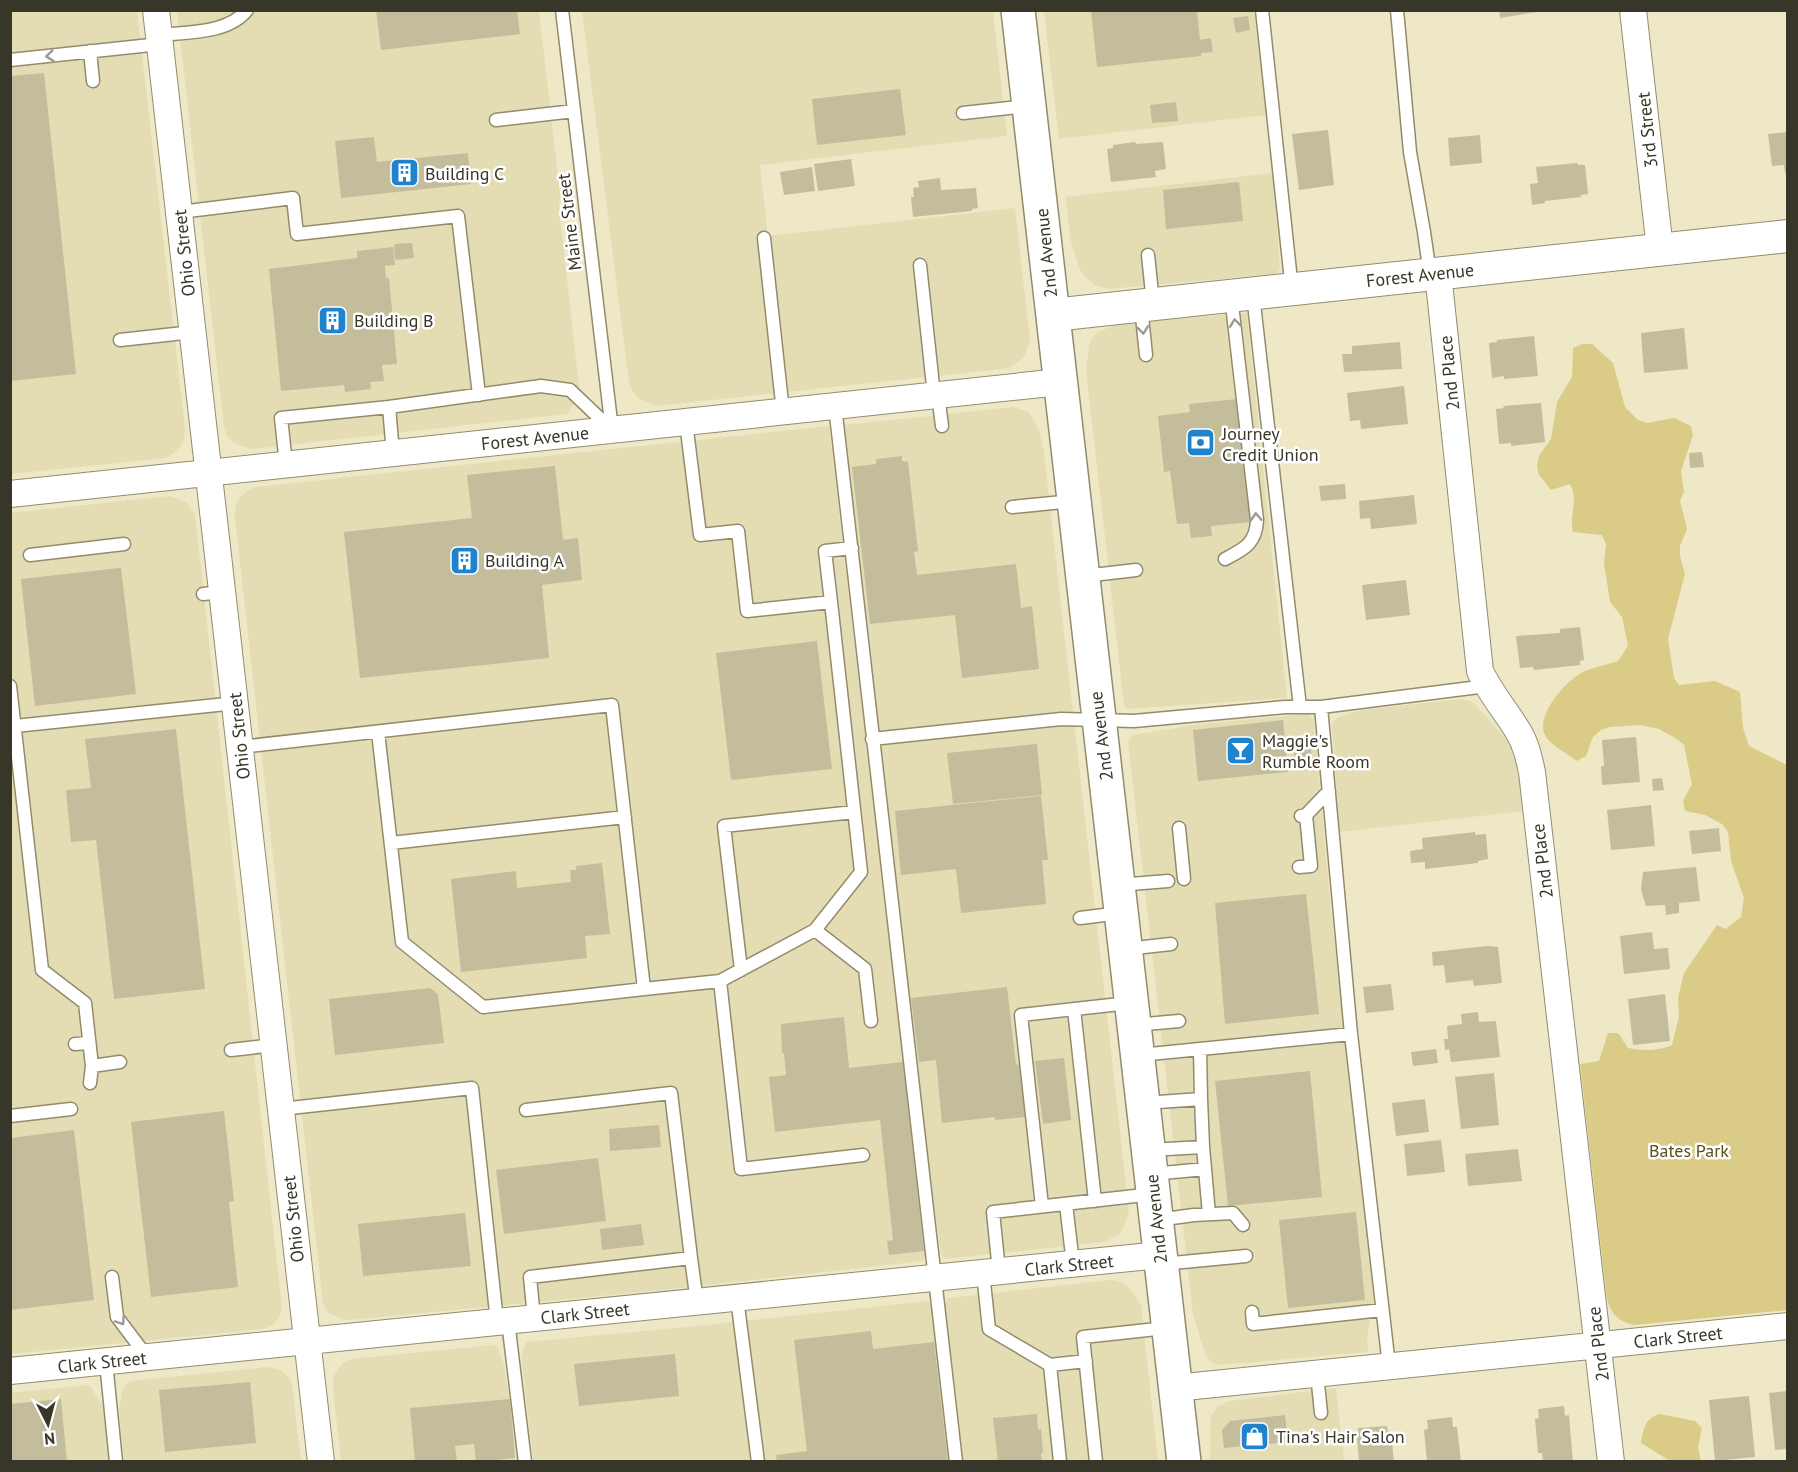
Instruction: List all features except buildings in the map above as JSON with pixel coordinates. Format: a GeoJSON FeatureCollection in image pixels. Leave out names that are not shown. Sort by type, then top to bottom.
{"type":"FeatureCollection","features":[{"type":"Feature","properties":{"kind":"main road","name":"2nd Avenue"},"geometry":{"type":"LineString","coordinates":[[1018,10],[1184,1461]]}},
{"type":"Feature","properties":{"kind":"street","name":"3rd Street"},"geometry":{"type":"LineString","coordinates":[[1633,10],[1660,249]]}},
{"type":"Feature","properties":{"kind":"street","name":"Ohio Street"},"geometry":{"type":"LineString","coordinates":[[159,30],[209,472],[213,593],[236,703],[321,1461]]}},
{"type":"Feature","properties":{"kind":"street","name":"Forest Avenue"},"geometry":{"type":"LineString","coordinates":[[1053,315],[1788,236]]}},
{"type":"Feature","properties":{"kind":"street","name":"2nd Place"},"geometry":{"type":"LineString","coordinates":[[1434,274],[1480,671],[1487,686],[1518,731],[1527,751],[1532,772],[1611,1461]]}},
{"type":"Feature","properties":{"kind":"street","name":"Forest Avenue"},"geometry":{"type":"LineString","coordinates":[[10,494],[1060,382]]}},
{"type":"Feature","properties":{"kind":"street","name":"Clark Street"},"geometry":{"type":"LineString","coordinates":[[10,1371],[1073,1264],[1160,1260]]}},
{"type":"Feature","properties":{"kind":"street","name":"Clark Street"},"geometry":{"type":"LineString","coordinates":[[1175,1388],[1788,1326]]}},
{"type":"Feature","properties":{"kind":"lane"},"geometry":{"type":"LineString","coordinates":[[10,60],[90,51],[159,30],[227,26],[240,19],[247,10]]}},
{"type":"Feature","properties":{"kind":"lane","name":"Maine Street"},"geometry":{"type":"LineString","coordinates":[[562,10],[612,430]]}},
{"type":"Feature","properties":{"kind":"lane"},"geometry":{"type":"LineString","coordinates":[[1262,10],[1292,290]]}},
{"type":"Feature","properties":{"kind":"lane"},"geometry":{"type":"LineString","coordinates":[[1397,10],[1410,152],[1434,274]]}},
{"type":"Feature","properties":{"kind":"lane"},"geometry":{"type":"LineString","coordinates":[[90,51],[93,81]]}},
{"type":"Feature","properties":{"kind":"lane"},"geometry":{"type":"LineString","coordinates":[[963,113],[1029,106]]}},
{"type":"Feature","properties":{"kind":"lane"},"geometry":{"type":"LineString","coordinates":[[496,120],[574,111]]}},
{"type":"Feature","properties":{"kind":"lane"},"geometry":{"type":"LineString","coordinates":[[180,212],[293,198],[297,234],[458,216],[479,395]]}},
{"type":"Feature","properties":{"kind":"lane"},"geometry":{"type":"LineString","coordinates":[[764,238],[783,412]]}},
{"type":"Feature","properties":{"kind":"lane"},"geometry":{"type":"LineString","coordinates":[[1146,355],[1148,255]]}},
{"type":"Feature","properties":{"kind":"lane"},"geometry":{"type":"LineString","coordinates":[[920,265],[942,426]]}},
{"type":"Feature","properties":{"kind":"lane"},"geometry":{"type":"LineString","coordinates":[[1225,559],[1243,549],[1253,540],[1257,520],[1242,295]]}},
{"type":"Feature","properties":{"kind":"lane"},"geometry":{"type":"LineString","coordinates":[[1242,295],[1300,707]]}},
{"type":"Feature","properties":{"kind":"lane"},"geometry":{"type":"LineString","coordinates":[[120,340],[193,332]]}},
{"type":"Feature","properties":{"kind":"lane"},"geometry":{"type":"LineString","coordinates":[[286,464],[281,418],[389,407],[541,386],[570,390],[612,430]]}},
{"type":"Feature","properties":{"kind":"lane"},"geometry":{"type":"LineString","coordinates":[[835,406],[872,739],[902,937],[956,1461]]}},
{"type":"Feature","properties":{"kind":"lane"},"geometry":{"type":"LineString","coordinates":[[389,407],[393,453]]}},
{"type":"Feature","properties":{"kind":"lane"},"geometry":{"type":"LineString","coordinates":[[686,422],[700,535],[738,531],[747,611],[831,602]]}},
{"type":"Feature","properties":{"kind":"lane"},"geometry":{"type":"LineString","coordinates":[[1012,507],[1074,501]]}},
{"type":"Feature","properties":{"kind":"lane"},"geometry":{"type":"LineString","coordinates":[[30,555],[124,544]]}},
{"type":"Feature","properties":{"kind":"lane"},"geometry":{"type":"LineString","coordinates":[[378,732],[402,942],[483,1007],[720,981],[815,930],[861,872],[825,551],[852,548]]}},
{"type":"Feature","properties":{"kind":"lane"},"geometry":{"type":"LineString","coordinates":[[1083,576],[1136,570]]}},
{"type":"Feature","properties":{"kind":"lane"},"geometry":{"type":"LineString","coordinates":[[10,686],[42,970],[85,1003],[92,1066],[90,1083]]}},
{"type":"Feature","properties":{"kind":"lane"},"geometry":{"type":"LineString","coordinates":[[872,739],[1061,720],[1134,721],[1321,707],[1487,686]]}},
{"type":"Feature","properties":{"kind":"lane"},"geometry":{"type":"LineString","coordinates":[[15,726],[236,703]]}},
{"type":"Feature","properties":{"kind":"lane"},"geometry":{"type":"LineString","coordinates":[[240,747],[612,705],[644,989]]}},
{"type":"Feature","properties":{"kind":"lane"},"geometry":{"type":"LineString","coordinates":[[1321,707],[1351,1034],[1389,1366]]}},
{"type":"Feature","properties":{"kind":"lane"},"geometry":{"type":"LineString","coordinates":[[1299,867],[1311,866],[1304,816],[1329,791]]}},
{"type":"Feature","properties":{"kind":"lane"},"geometry":{"type":"LineString","coordinates":[[741,970],[724,826],[854,812]]}},
{"type":"Feature","properties":{"kind":"lane"},"geometry":{"type":"LineString","coordinates":[[391,843],[624,817]]}},
{"type":"Feature","properties":{"kind":"lane"},"geometry":{"type":"LineString","coordinates":[[1179,828],[1184,879]]}},
{"type":"Feature","properties":{"kind":"lane"},"geometry":{"type":"LineString","coordinates":[[1080,918],[1119,899],[1168,881]]}},
{"type":"Feature","properties":{"kind":"lane"},"geometry":{"type":"LineString","coordinates":[[815,930],[866,969],[871,1021]]}},
{"type":"Feature","properties":{"kind":"lane"},"geometry":{"type":"LineString","coordinates":[[1125,949],[1171,944]]}},
{"type":"Feature","properties":{"kind":"lane"},"geometry":{"type":"LineString","coordinates":[[720,981],[741,1169],[862,1155]]}},
{"type":"Feature","properties":{"kind":"lane"},"geometry":{"type":"LineString","coordinates":[[1042,1206],[1021,1015],[1074,1009],[1200,1049],[1351,1034]]}},
{"type":"Feature","properties":{"kind":"lane"},"geometry":{"type":"LineString","coordinates":[[1074,1009],[1095,1201]]}},
{"type":"Feature","properties":{"kind":"lane"},"geometry":{"type":"LineString","coordinates":[[1134,1028],[1179,1021]]}},
{"type":"Feature","properties":{"kind":"lane"},"geometry":{"type":"LineString","coordinates":[[75,1044],[89,1043]]}},
{"type":"Feature","properties":{"kind":"lane"},"geometry":{"type":"LineString","coordinates":[[231,1050],[274,1045]]}},
{"type":"Feature","properties":{"kind":"lane"},"geometry":{"type":"LineString","coordinates":[[1200,1049],[1203,1147],[1209,1214]]}},
{"type":"Feature","properties":{"kind":"lane"},"geometry":{"type":"LineString","coordinates":[[92,1066],[120,1062]]}},
{"type":"Feature","properties":{"kind":"lane"},"geometry":{"type":"LineString","coordinates":[[281,1108],[472,1088],[503,1322],[525,1461]]}},
{"type":"Feature","properties":{"kind":"lane"},"geometry":{"type":"LineString","coordinates":[[526,1110],[671,1093],[697,1302]]}},
{"type":"Feature","properties":{"kind":"lane"},"geometry":{"type":"LineString","coordinates":[[1143,1103],[1201,1099]]}},
{"type":"Feature","properties":{"kind":"lane"},"geometry":{"type":"LineString","coordinates":[[10,1116],[71,1109]]}},
{"type":"Feature","properties":{"kind":"lane"},"geometry":{"type":"LineString","coordinates":[[1152,1185],[1203,1147]]}},
{"type":"Feature","properties":{"kind":"lane"},"geometry":{"type":"LineString","coordinates":[[1086,1360],[1050,1365],[989,1329],[993,1212],[1095,1201],[1205,1169]]}},
{"type":"Feature","properties":{"kind":"lane"},"geometry":{"type":"LineString","coordinates":[[1152,1185],[1209,1214],[1233,1213],[1243,1225]]}},
{"type":"Feature","properties":{"kind":"lane"},"geometry":{"type":"LineString","coordinates":[[1066,1204],[1073,1264]]}},
{"type":"Feature","properties":{"kind":"lane"},"geometry":{"type":"LineString","coordinates":[[1160,1260],[1246,1256]]}},
{"type":"Feature","properties":{"kind":"lane"},"geometry":{"type":"LineString","coordinates":[[534,1318],[530,1277],[691,1258]]}},
{"type":"Feature","properties":{"kind":"lane"},"geometry":{"type":"LineString","coordinates":[[112,1277],[117,1317],[148,1358]]}},
{"type":"Feature","properties":{"kind":"lane"},"geometry":{"type":"LineString","coordinates":[[737,1298],[758,1461]]}},
{"type":"Feature","properties":{"kind":"lane"},"geometry":{"type":"LineString","coordinates":[[1252,1312],[1253,1324],[1382,1310]]}},
{"type":"Feature","properties":{"kind":"lane"},"geometry":{"type":"LineString","coordinates":[[1096,1461],[1083,1337],[1168,1328]]}},
{"type":"Feature","properties":{"kind":"lane"},"geometry":{"type":"LineString","coordinates":[[106,1362],[116,1461]]}},
{"type":"Feature","properties":{"kind":"lane"},"geometry":{"type":"LineString","coordinates":[[1050,1365],[1060,1461]]}},
{"type":"Feature","properties":{"kind":"lane"},"geometry":{"type":"LineString","coordinates":[[1317,1374],[1321,1413]]}},
{"type":"Feature","properties":{"kind":"shaded area"},"geometry":{"type":"Polygon","coordinates":[[[10,11],[137,11],[185,429],[180,447],[165,458],[11,474],[10,11]]]}},
{"type":"Feature","properties":{"kind":"shaded area"},"geometry":{"type":"Polygon","coordinates":[[[177,11],[539,11],[579,386],[572,407],[567,414],[251,449],[234,443],[227,436],[224,427],[177,11]]]}},
{"type":"Feature","properties":{"kind":"shaded area"},"geometry":{"type":"Polygon","coordinates":[[[582,11],[993,11],[1007,136],[760,165],[768,236],[1015,208],[1030,340],[1024,357],[1011,367],[1003,369],[655,406],[638,398],[629,382],[582,11]]]}},
{"type":"Feature","properties":{"kind":"shaded area"},"geometry":{"type":"Polygon","coordinates":[[[1044,11],[1254,11],[1266,115],[1059,139],[1044,11]]]}},
{"type":"Feature","properties":{"kind":"shaded area"},"geometry":{"type":"Polygon","coordinates":[[[1273,173],[1280,269],[1276,274],[1108,289],[1095,285],[1079,268],[1070,238],[1066,197],[1273,173]]]}},
{"type":"Feature","properties":{"kind":"shaded area"},"geometry":{"type":"Polygon","coordinates":[[[1247,313],[1287,698],[1126,709],[1086,370],[1089,346],[1092,338],[1098,332],[1120,323],[1247,313]]]}},
{"type":"Feature","properties":{"kind":"shaded area"},"geometry":{"type":"Polygon","coordinates":[[[1014,407],[1028,412],[1032,417],[1039,430],[1044,453],[1129,1212],[1119,1234],[1105,1242],[945,1259],[941,1254],[921,1112],[844,425],[1014,407]]]}},
{"type":"Feature","properties":{"kind":"shaded area"},"geometry":{"type":"Polygon","coordinates":[[[829,426],[926,1255],[923,1261],[663,1290],[360,1319],[345,1320],[332,1315],[323,1303],[235,518],[238,499],[255,487],[829,426]]]}},
{"type":"Feature","properties":{"kind":"shaded area"},"geometry":{"type":"Polygon","coordinates":[[[170,496],[186,502],[195,514],[282,1309],[279,1318],[272,1325],[263,1329],[11,1354],[10,513],[170,496]]]}},
{"type":"Feature","properties":{"kind":"shaded area"},"geometry":{"type":"Polygon","coordinates":[[[1461,699],[1475,704],[1507,740],[1516,762],[1524,811],[1339,832],[1332,722],[1341,716],[1362,710],[1461,699]]]}},
{"type":"Feature","properties":{"kind":"shaded area"},"geometry":{"type":"Polygon","coordinates":[[[1308,714],[1314,720],[1330,901],[1374,1299],[1367,1338],[1368,1352],[1220,1365],[1212,1363],[1205,1354],[1193,1314],[1128,741],[1133,735],[1200,724],[1308,714]]]}},
{"type":"Feature","properties":{"kind":"shaded area"},"geometry":{"type":"Polygon","coordinates":[[[1111,1280],[1129,1287],[1141,1305],[1158,1461],[962,1461],[945,1305],[948,1298],[1111,1280]]]}},
{"type":"Feature","properties":{"kind":"shaded area"},"geometry":{"type":"Polygon","coordinates":[[[929,1301],[933,1312],[950,1461],[533,1461],[522,1362],[522,1352],[526,1342],[929,1301]]]}},
{"type":"Feature","properties":{"kind":"shaded area"},"geometry":{"type":"Polygon","coordinates":[[[494,1345],[504,1364],[518,1461],[341,1461],[333,1378],[343,1363],[351,1359],[494,1345]]]}},
{"type":"Feature","properties":{"kind":"shaded area"},"geometry":{"type":"Polygon","coordinates":[[[268,1367],[281,1370],[292,1384],[301,1461],[124,1461],[119,1411],[123,1388],[130,1381],[268,1367]]]}},
{"type":"Feature","properties":{"kind":"shaded area"},"geometry":{"type":"Polygon","coordinates":[[[89,1385],[103,1406],[109,1461],[11,1462],[11,1393],[89,1385]]]}},
{"type":"Feature","properties":{"kind":"shaded area"},"geometry":{"type":"Polygon","coordinates":[[[1336,1388],[1344,1461],[1210,1462],[1211,1416],[1218,1406],[1229,1401],[1336,1388]]]}},
{"type":"Feature","properties":{"kind":"green space","name":"Bates Park"},"geometry":{"type":"Polygon","coordinates":[[[1582,344],[1592,344],[1613,363],[1625,407],[1638,420],[1647,423],[1674,418],[1691,426],[1693,435],[1681,471],[1684,492],[1680,501],[1687,529],[1680,546],[1680,556],[1685,574],[1668,639],[1674,678],[1679,685],[1715,681],[1740,692],[1743,728],[1749,746],[1787,765],[1787,1310],[1634,1325],[1616,1316],[1607,1299],[1580,1064],[1599,1061],[1608,1033],[1618,1033],[1628,1048],[1651,1050],[1672,1045],[1679,1017],[1678,998],[1684,973],[1717,925],[1726,929],[1741,917],[1744,898],[1731,861],[1728,832],[1722,824],[1705,815],[1685,811],[1683,801],[1692,784],[1684,745],[1677,739],[1659,729],[1640,725],[1610,727],[1601,730],[1593,737],[1586,756],[1577,761],[1555,746],[1545,735],[1544,718],[1561,690],[1583,672],[1618,661],[1628,646],[1622,617],[1610,602],[1604,563],[1606,544],[1602,535],[1573,532],[1574,496],[1570,484],[1551,490],[1539,475],[1537,466],[1539,456],[1551,439],[1557,402],[1572,377],[1573,348],[1582,344]]]}},
{"type":"Feature","properties":{"kind":"green space"},"geometry":{"type":"Polygon","coordinates":[[[1659,1414],[1695,1421],[1702,1428],[1698,1447],[1701,1461],[1670,1461],[1641,1443],[1648,1422],[1659,1414]]]}},
{"type":"Feature","properties":{"kind":"place","name":"Building C"},"geometry":{"type":"Point","coordinates":[404,173]}},
{"type":"Feature","properties":{"kind":"place","name":"Building B"},"geometry":{"type":"Point","coordinates":[333,320]}},
{"type":"Feature","properties":{"kind":"place","name":"Journey Credit Union"},"geometry":{"type":"Point","coordinates":[1201,443]}},
{"type":"Feature","properties":{"kind":"place","name":"Building A"},"geometry":{"type":"Point","coordinates":[464,560]}},
{"type":"Feature","properties":{"kind":"place","name":"Maggie's Rumble Room"},"geometry":{"type":"Point","coordinates":[1241,750]}},
{"type":"Feature","properties":{"kind":"place","name":"Tina's Hair Salon"},"geometry":{"type":"Point","coordinates":[1255,1436]}}]}
